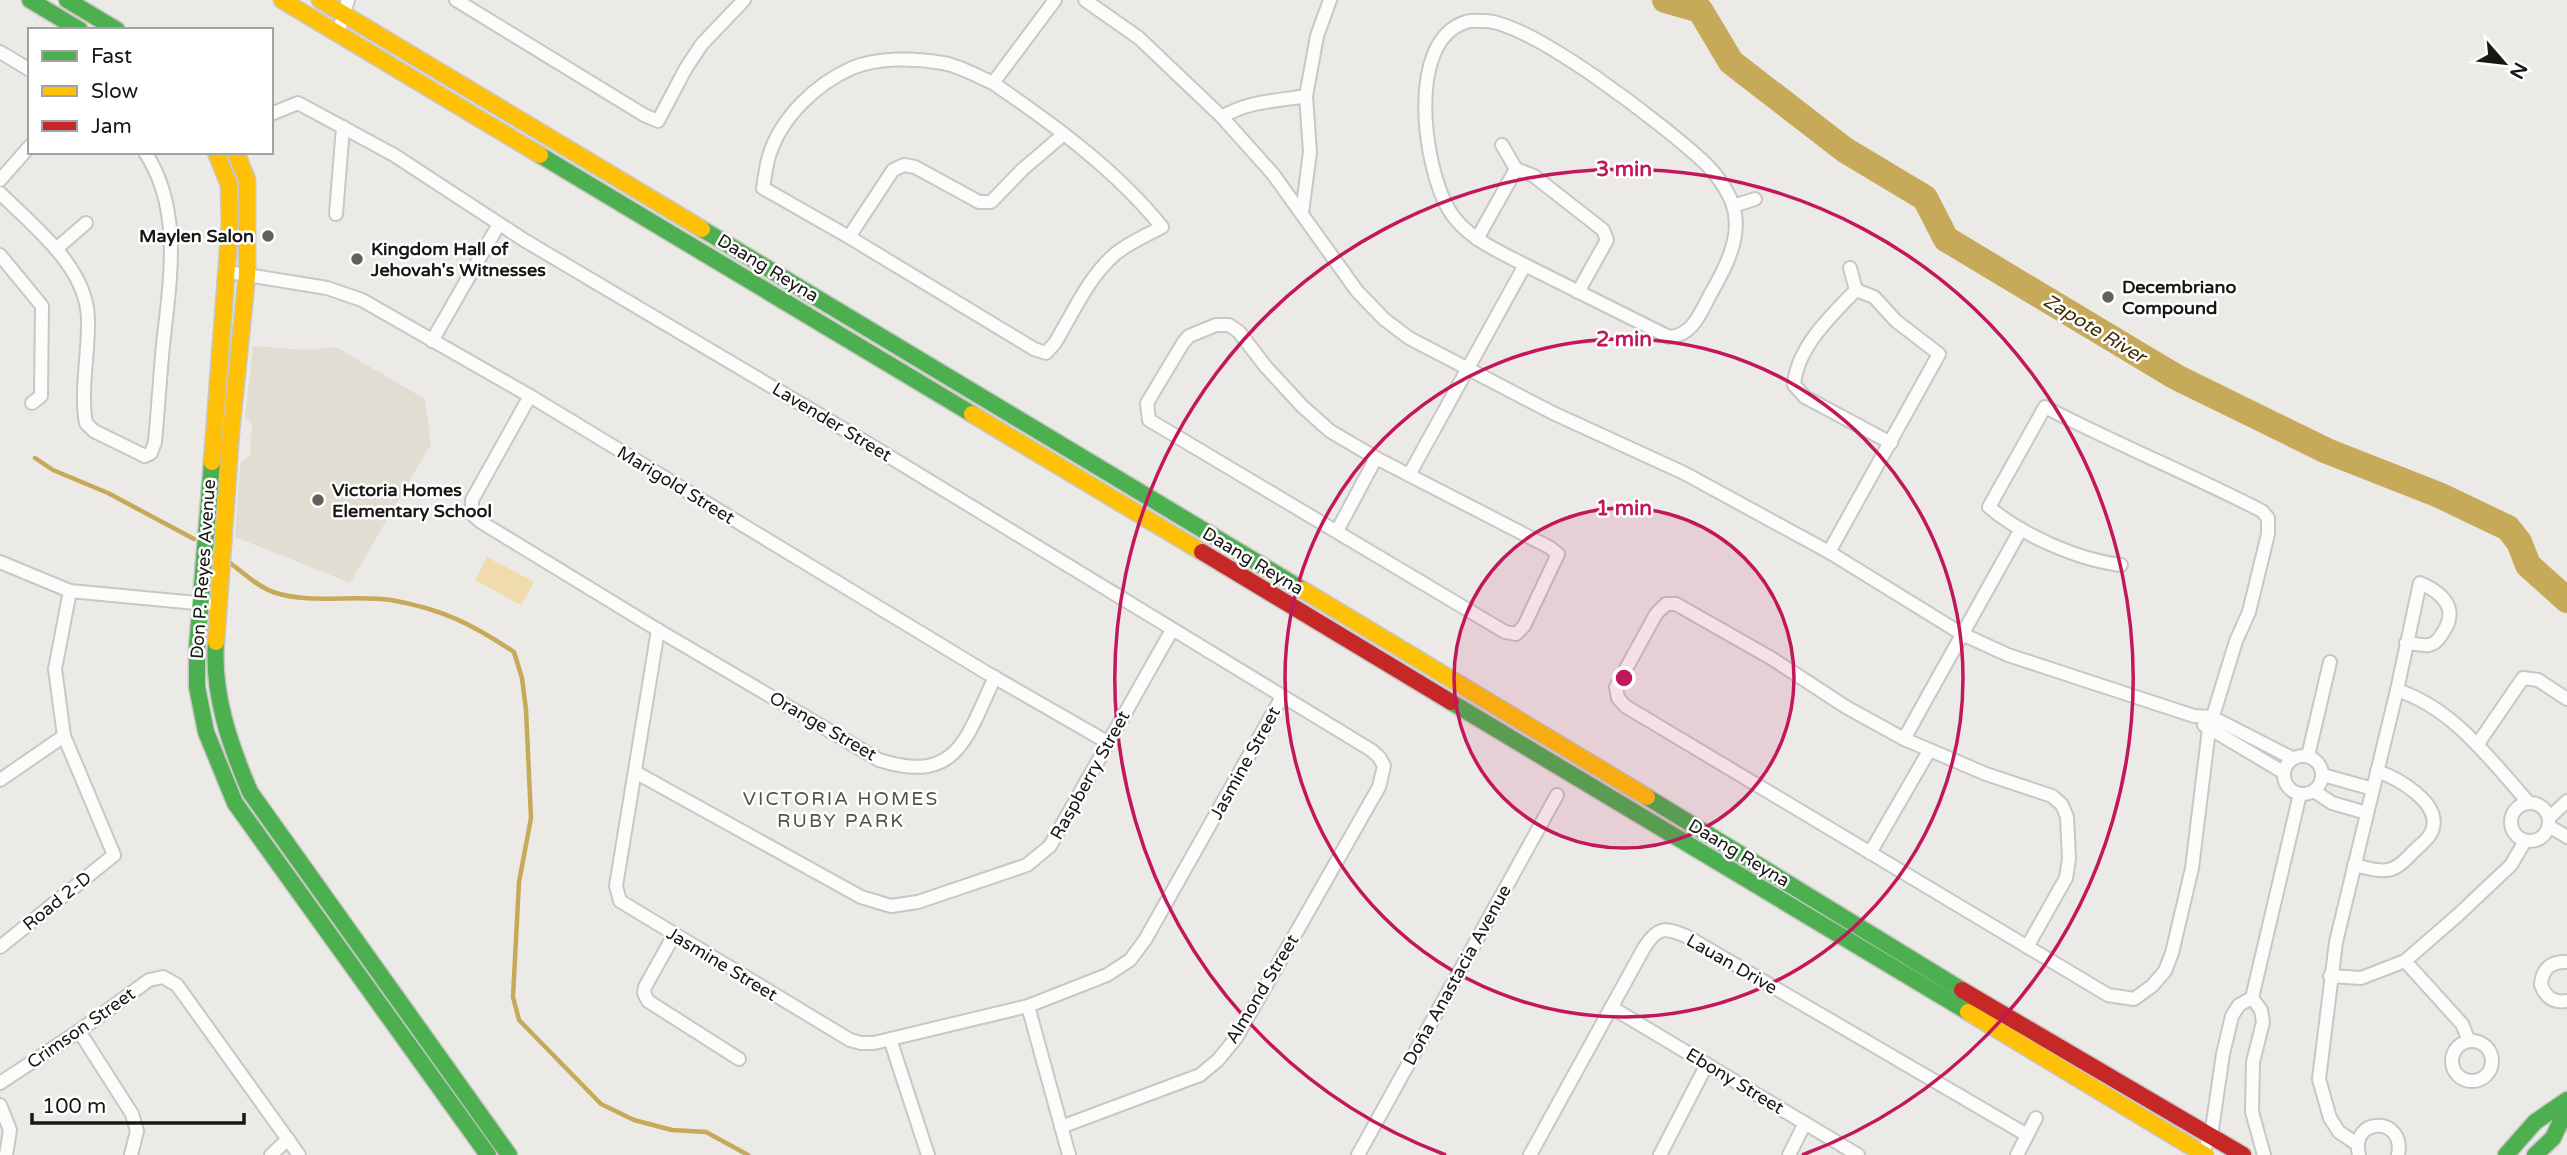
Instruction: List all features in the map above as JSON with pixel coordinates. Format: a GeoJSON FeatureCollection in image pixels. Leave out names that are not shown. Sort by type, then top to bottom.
{"type":"FeatureCollection","features":[{"type":"Feature","properties":{"kind":"main road"},"geometry":{"type":"LineString","coordinates":[[30,0],[77,28]]}},
{"type":"Feature","properties":{"kind":"main road"},"geometry":{"type":"LineString","coordinates":[[56,16],[66,0],[114,28]]}},
{"type":"Feature","properties":{"kind":"main road","name":"Daang Reyna"},"geometry":{"type":"LineString","coordinates":[[282,0],[304,6],[338,33],[2203,1154]]}},
{"type":"Feature","properties":{"kind":"main road","name":"Daang Reyna"},"geometry":{"type":"LineString","coordinates":[[320,0],[346,7],[1990,1007],[2243,1155]]}},
{"type":"Feature","properties":{"kind":"main road","name":"Don P. Reyes Avenue"},"geometry":{"type":"LineString","coordinates":[[217,154],[229,185],[228,272],[200,603],[197,687],[217,764],[236,803],[488,1155]]}},
{"type":"Feature","properties":{"kind":"main road","name":"Don P. Reyes Avenue"},"geometry":{"type":"LineString","coordinates":[[237,154],[247,180],[247,275],[231,431],[215,649],[216,685],[234,755],[250,792],[509,1155]]}},
{"type":"Feature","properties":{"kind":"main road"},"geometry":{"type":"LineString","coordinates":[[1562,769],[1572,751]]}},
{"type":"Feature","properties":{"kind":"main road"},"geometry":{"type":"LineString","coordinates":[[2507,1155],[2535,1122],[2567,1100]]}},
{"type":"Feature","properties":{"kind":"main road"},"geometry":{"type":"LineString","coordinates":[[2535,1155],[2553,1138],[2567,1108]]}},
{"type":"Feature","properties":{"kind":"street"},"geometry":{"type":"LineString","coordinates":[[456,0],[658,121],[685,68],[702,44],[744,0]]}},
{"type":"Feature","properties":{"kind":"street"},"geometry":{"type":"LineString","coordinates":[[992,83],[1055,0]]}},
{"type":"Feature","properties":{"kind":"street"},"geometry":{"type":"LineString","coordinates":[[1085,0],[1139,38],[1222,117],[1273,174],[1357,291],[1384,319],[1409,338],[1469,371],[1684,473],[1829,552],[1962,634],[2008,655],[2194,716],[2292,758]]}},
{"type":"Feature","properties":{"kind":"street"},"geometry":{"type":"LineString","coordinates":[[1302,213],[1310,152],[1306,96],[1317,36],[1330,0]]}},
{"type":"Feature","properties":{"kind":"street"},"geometry":{"type":"LineString","coordinates":[[338,33],[346,7]]}},
{"type":"Feature","properties":{"kind":"street"},"geometry":{"type":"LineString","coordinates":[[1465,22],[1499,22],[1539,41],[1623,96],[1708,166],[1726,190],[1733,206],[1736,228],[1727,267],[1691,328],[1680,337],[1669,337],[1525,265],[1477,239],[1449,211],[1428,149],[1424,116],[1427,76],[1435,52],[1447,34],[1465,22]]}},
{"type":"Feature","properties":{"kind":"street"},"geometry":{"type":"LineString","coordinates":[[1,54],[28,69]]}},
{"type":"Feature","properties":{"kind":"street"},"geometry":{"type":"LineString","coordinates":[[920,60],[945,63],[992,83],[1064,134],[1111,173],[1161,228],[1131,242],[1097,272],[1055,343],[1046,353],[1034,349],[763,188],[770,154],[782,129],[801,103],[827,83],[854,68],[885,61],[920,60]]}},
{"type":"Feature","properties":{"kind":"street"},"geometry":{"type":"LineString","coordinates":[[1222,117],[1250,105],[1306,96]]}},
{"type":"Feature","properties":{"kind":"street","name":"Lavender Street"},"geometry":{"type":"LineString","coordinates":[[273,113],[298,103],[394,155],[499,224],[877,449],[1371,750],[1384,766]]}},
{"type":"Feature","properties":{"kind":"street"},"geometry":{"type":"LineString","coordinates":[[336,214],[343,127]]}},
{"type":"Feature","properties":{"kind":"street"},"geometry":{"type":"LineString","coordinates":[[849,237],[893,170],[904,166],[915,167],[979,202],[991,202],[1023,169],[1064,134]]}},
{"type":"Feature","properties":{"kind":"street"},"geometry":{"type":"LineString","coordinates":[[1502,145],[1516,169],[1534,176],[1603,230],[1607,240],[1578,292]]}},
{"type":"Feature","properties":{"kind":"street"},"geometry":{"type":"LineString","coordinates":[[0,180],[28,147]]}},
{"type":"Feature","properties":{"kind":"street"},"geometry":{"type":"LineString","coordinates":[[0,193],[56,250],[80,284],[87,305],[86,423],[94,431],[145,456],[151,453],[155,442],[171,277],[171,236],[165,194],[146,154]]}},
{"type":"Feature","properties":{"kind":"street"},"geometry":{"type":"LineString","coordinates":[[1477,239],[1516,169]]}},
{"type":"Feature","properties":{"kind":"street"},"geometry":{"type":"LineString","coordinates":[[1733,206],[1755,199]]}},
{"type":"Feature","properties":{"kind":"street"},"geometry":{"type":"LineString","coordinates":[[56,250],[86,223]]}},
{"type":"Feature","properties":{"kind":"street"},"geometry":{"type":"LineString","coordinates":[[432,341],[499,224]]}},
{"type":"Feature","properties":{"kind":"street"},"geometry":{"type":"LineString","coordinates":[[0,255],[42,306],[41,396],[32,403]]}},
{"type":"Feature","properties":{"kind":"street"},"geometry":{"type":"LineString","coordinates":[[1409,475],[1469,371],[1525,265]]}},
{"type":"Feature","properties":{"kind":"street"},"geometry":{"type":"LineString","coordinates":[[1850,268],[1856,290]]}},
{"type":"Feature","properties":{"kind":"street","name":"Marigold Street"},"geometry":{"type":"LineString","coordinates":[[228,272],[327,288],[362,300],[530,396],[1107,742]]}},
{"type":"Feature","properties":{"kind":"street"},"geometry":{"type":"LineString","coordinates":[[1829,552],[1939,354],[1896,321],[1874,298],[1856,290]]}},
{"type":"Feature","properties":{"kind":"street"},"geometry":{"type":"LineString","coordinates":[[1856,290],[1816,334],[1795,373],[1794,385],[1805,397],[1891,443]]}},
{"type":"Feature","properties":{"kind":"street"},"geometry":{"type":"LineString","coordinates":[[1216,325],[1228,325],[1239,332],[1301,405],[1330,430],[1409,475],[1558,554],[1524,626],[1516,634],[1505,632],[1149,420],[1147,403],[1189,336],[1216,325]]}},
{"type":"Feature","properties":{"kind":"street"},"geometry":{"type":"LineString","coordinates":[[530,396],[472,500],[472,514],[658,631]]}},
{"type":"Feature","properties":{"kind":"street"},"geometry":{"type":"LineString","coordinates":[[2027,947],[2066,878],[2069,859],[2067,817],[2062,805],[2052,796],[1904,740],[1846,708],[1771,658],[1676,604],[1665,604],[1656,614],[1616,687],[1618,698],[1625,706],[2027,947],[2108,995],[2134,999],[2152,986],[2165,971],[2172,953],[2192,868],[2210,723],[2236,641],[2249,612],[2268,534],[2269,518],[2262,511],[2196,477],[2102,437],[2045,407],[1989,507],[2021,529],[2081,556],[2102,563],[2122,565]]}},
{"type":"Feature","properties":{"kind":"street"},"geometry":{"type":"LineString","coordinates":[[1336,531],[1376,458]]}},
{"type":"Feature","properties":{"kind":"street"},"geometry":{"type":"LineString","coordinates":[[1904,740],[2021,529]]}},
{"type":"Feature","properties":{"kind":"street"},"geometry":{"type":"LineString","coordinates":[[0,562],[70,591],[219,605]]}},
{"type":"Feature","properties":{"kind":"street"},"geometry":{"type":"LineString","coordinates":[[2358,1149],[2339,1132],[2330,1118],[2319,1079],[2330,976],[2397,690],[2406,643],[2420,583],[2445,599],[2450,614],[2448,626],[2438,640],[2430,645],[2406,643]]}},
{"type":"Feature","properties":{"kind":"street"},"geometry":{"type":"LineString","coordinates":[[0,780],[64,736],[55,669],[70,591]]}},
{"type":"Feature","properties":{"kind":"street","name":"Raspberry Street"},"geometry":{"type":"LineString","coordinates":[[635,772],[861,897],[891,906],[904,906],[1027,865],[1039,858],[1050,846],[1172,630]]}},
{"type":"Feature","properties":{"kind":"street","name":"Orange Street"},"geometry":{"type":"LineString","coordinates":[[658,631],[879,760],[901,767],[921,768],[941,764],[956,752],[967,736],[995,677]]}},
{"type":"Feature","properties":{"kind":"street","name":"Jasmine Street"},"geometry":{"type":"LineString","coordinates":[[658,631],[616,886],[620,901],[860,1044],[1028,1006],[1107,975],[1130,960],[1145,940],[1282,697]]}},
{"type":"Feature","properties":{"kind":"street"},"geometry":{"type":"LineString","coordinates":[[2308,757],[2330,662]]}},
{"type":"Feature","properties":{"kind":"street"},"geometry":{"type":"LineString","coordinates":[[2477,745],[2523,678],[2538,680],[2567,699]]}},
{"type":"Feature","properties":{"kind":"street"},"geometry":{"type":"LineString","coordinates":[[2397,690],[2416,696],[2459,725],[2528,802],[2541,806],[2549,822],[2567,837]]}},
{"type":"Feature","properties":{"kind":"street"},"geometry":{"type":"LineString","coordinates":[[2210,723],[2283,772],[2288,787],[2300,794],[2314,792],[2323,775],[2319,763],[2299,755],[2292,758],[2283,772]]}},
{"type":"Feature","properties":{"kind":"street","name":"Road 2-D"},"geometry":{"type":"LineString","coordinates":[[0,947],[114,855],[64,736]]}},
{"type":"Feature","properties":{"kind":"street"},"geometry":{"type":"LineString","coordinates":[[1870,853],[1929,751]]}},
{"type":"Feature","properties":{"kind":"street","name":"Almond Street"},"geometry":{"type":"LineString","coordinates":[[1061,1127],[1200,1075],[1218,1060],[1236,1038],[1379,787],[1384,766]]}},
{"type":"Feature","properties":{"kind":"street"},"geometry":{"type":"LineString","coordinates":[[2354,865],[2386,871],[2396,866],[2432,831],[2434,821],[2431,811],[2410,786],[2396,777],[2377,771]]}},
{"type":"Feature","properties":{"kind":"street"},"geometry":{"type":"LineString","coordinates":[[2323,775],[2373,789]]}},
{"type":"Feature","properties":{"kind":"street"},"geometry":{"type":"LineString","coordinates":[[2314,792],[2332,803],[2367,813]]}},
{"type":"Feature","properties":{"kind":"street"},"geometry":{"type":"LineString","coordinates":[[2203,1154],[2211,1136],[2223,1054],[2232,1016],[2239,1005],[2252,998],[2300,794]]}},
{"type":"Feature","properties":{"kind":"street","name":"Doña Anastacia Avenue"},"geometry":{"type":"LineString","coordinates":[[1358,1155],[1557,795]]}},
{"type":"Feature","properties":{"kind":"street"},"geometry":{"type":"LineString","coordinates":[[2528,802],[2519,805],[2511,817],[2513,832],[2525,841],[2540,839],[2549,822],[2567,802]]}},
{"type":"Feature","properties":{"kind":"street"},"geometry":{"type":"LineString","coordinates":[[2330,976],[2361,978],[2405,961],[2449,924],[2511,865],[2525,841]]}},
{"type":"Feature","properties":{"kind":"street","name":"Lauan Drive"},"geometry":{"type":"LineString","coordinates":[[1530,1155],[1649,940],[1657,932],[1667,929],[2027,1135]]}},
{"type":"Feature","properties":{"kind":"street"},"geometry":{"type":"LineString","coordinates":[[674,935],[645,987],[644,993],[648,1001],[739,1059]]}},
{"type":"Feature","properties":{"kind":"street"},"geometry":{"type":"LineString","coordinates":[[2405,961],[2462,1024],[2469,1041]]}},
{"type":"Feature","properties":{"kind":"street"},"geometry":{"type":"LineString","coordinates":[[2567,962],[2551,964],[2545,970],[2542,985],[2550,999],[2557,1002],[2567,1001]]}},
{"type":"Feature","properties":{"kind":"street","name":"Crimson Street"},"geometry":{"type":"LineString","coordinates":[[0,1083],[79,1031],[149,980],[163,977],[177,985],[288,1139]]}},
{"type":"Feature","properties":{"kind":"street"},"geometry":{"type":"LineString","coordinates":[[2252,998],[2261,1010],[2263,1022],[2253,1062],[2252,1112],[2264,1155]]}},
{"type":"Feature","properties":{"kind":"street"},"geometry":{"type":"LineString","coordinates":[[1028,1006],[1069,1155]]}},
{"type":"Feature","properties":{"kind":"street","name":"Ebony Street"},"geometry":{"type":"LineString","coordinates":[[1611,1007],[1858,1155]]}},
{"type":"Feature","properties":{"kind":"street"},"geometry":{"type":"LineString","coordinates":[[79,1031],[132,1114],[137,1131],[131,1155]]}},
{"type":"Feature","properties":{"kind":"street"},"geometry":{"type":"LineString","coordinates":[[890,1039],[928,1155]]}},
{"type":"Feature","properties":{"kind":"street"},"geometry":{"type":"LineString","coordinates":[[1660,1155],[1707,1064]]}},
{"type":"Feature","properties":{"kind":"street"},"geometry":{"type":"LineString","coordinates":[[0,1105],[10,1130],[6,1155]]}},
{"type":"Feature","properties":{"kind":"street"},"geometry":{"type":"LineString","coordinates":[[2017,1155],[2036,1118]]}},
{"type":"Feature","properties":{"kind":"street"},"geometry":{"type":"LineString","coordinates":[[1789,1155],[1805,1123]]}},
{"type":"Feature","properties":{"kind":"street"},"geometry":{"type":"LineString","coordinates":[[2358,1149],[2360,1135],[2367,1129],[2384,1126],[2396,1135],[2400,1147],[2398,1155]]}},
{"type":"Feature","properties":{"kind":"street"},"geometry":{"type":"LineString","coordinates":[[271,1155],[288,1139],[299,1155]]}},
{"type":"Feature","properties":{"kind":"shaded area","name":"Victoria Homes Elementary School"},"geometry":{"type":"Polygon","coordinates":[[[253,346],[307,350],[336,347],[425,399],[431,444],[350,583],[235,537],[240,463],[250,455],[252,424],[245,417],[253,346]]]}},
{"type":"Feature","properties":{"kind":"shaded area"},"geometry":{"type":"Polygon","coordinates":[[[487,557],[534,582],[521,605],[475,580],[487,557]]]}},
{"type":"Feature","properties":{"kind":"waterway","name":"Zapote River"},"geometry":{"type":"LineString","coordinates":[[1665,0],[1700,10],[1731,62],[1845,150],[1925,198],[1946,239],[2176,377],[2327,451],[2439,495],[2508,528],[2519,542],[2528,565],[2567,600]]}},
{"type":"Feature","properties":{"kind":"waterway"},"geometry":{"type":"LineString","coordinates":[[35,458],[53,470],[108,493],[194,539]]}},
{"type":"Feature","properties":{"kind":"waterway"},"geometry":{"type":"LineString","coordinates":[[229,562],[262,587],[287,596],[317,599],[377,598],[426,608],[470,626],[514,652],[522,678],[526,710],[531,818],[519,882],[513,997],[519,1020],[601,1104],[634,1120],[672,1130],[706,1132],[748,1155]]}},
{"type":"Feature","properties":{"kind":"traffic: fast"},"geometry":{"type":"LineString","coordinates":[[30,0],[77,28]]}},
{"type":"Feature","properties":{"kind":"traffic: fast"},"geometry":{"type":"LineString","coordinates":[[67,0],[114,28]]}},
{"type":"Feature","properties":{"kind":"traffic: fast"},"geometry":{"type":"LineString","coordinates":[[540,155],[972,414]]}},
{"type":"Feature","properties":{"kind":"traffic: fast"},"geometry":{"type":"LineString","coordinates":[[702,229],[1303,590]]}},
{"type":"Feature","properties":{"kind":"traffic: fast"},"geometry":{"type":"LineString","coordinates":[[212,462],[197,648],[197,687],[206,732],[235,803],[488,1155]]}},
{"type":"Feature","properties":{"kind":"traffic: fast"},"geometry":{"type":"LineString","coordinates":[[216,642],[217,681],[224,719],[250,792],[509,1155]]}},
{"type":"Feature","properties":{"kind":"traffic: fast"},"geometry":{"type":"LineString","coordinates":[[1451,702],[1968,1012]]}},
{"type":"Feature","properties":{"kind":"traffic: fast"},"geometry":{"type":"LineString","coordinates":[[1647,797],[1962,990]]}},
{"type":"Feature","properties":{"kind":"traffic: fast"},"geometry":{"type":"LineString","coordinates":[[2506,1155],[2535,1122],[2567,1100]]}},
{"type":"Feature","properties":{"kind":"traffic: fast"},"geometry":{"type":"LineString","coordinates":[[2535,1155],[2553,1138],[2567,1108]]}},
{"type":"Feature","properties":{"kind":"traffic: slow"},"geometry":{"type":"LineString","coordinates":[[282,0],[540,155]]}},
{"type":"Feature","properties":{"kind":"traffic: slow"},"geometry":{"type":"LineString","coordinates":[[320,0],[702,229]]}},
{"type":"Feature","properties":{"kind":"traffic: slow"},"geometry":{"type":"LineString","coordinates":[[212,462],[230,225],[229,185],[217,154]]}},
{"type":"Feature","properties":{"kind":"traffic: slow"},"geometry":{"type":"LineString","coordinates":[[216,642],[231,431],[247,275],[247,180],[237,154]]}},
{"type":"Feature","properties":{"kind":"traffic: slow"},"geometry":{"type":"LineString","coordinates":[[972,414],[1202,552]]}},
{"type":"Feature","properties":{"kind":"traffic: slow"},"geometry":{"type":"LineString","coordinates":[[1303,590],[1647,797]]}},
{"type":"Feature","properties":{"kind":"traffic: slow"},"geometry":{"type":"LineString","coordinates":[[1968,1012],[2205,1155]]}},
{"type":"Feature","properties":{"kind":"traffic: jam"},"geometry":{"type":"LineString","coordinates":[[1202,552],[1451,702]]}},
{"type":"Feature","properties":{"kind":"traffic: jam"},"geometry":{"type":"LineString","coordinates":[[1962,990],[2243,1155]]}},
{"type":"Feature","properties":{"kind":"place","name":"Maylen Salon"},"geometry":{"type":"Point","coordinates":[268,236]}},
{"type":"Feature","properties":{"kind":"place","name":"Kingdom Hall of Jehovah's Witnesses"},"geometry":{"type":"Point","coordinates":[357,259]}},
{"type":"Feature","properties":{"kind":"place","name":"Decembriano Compound"},"geometry":{"type":"Point","coordinates":[2108,297]}},
{"type":"Feature","properties":{"kind":"place","name":"Victoria Homes Elementary School"},"geometry":{"type":"Point","coordinates":[318,500]}},
{"type":"Feature","properties":{"kind":"district","name":"VICTORIA HOMES RUBY PARK"},"geometry":{"type":"Point","coordinates":[841,809]}}]}
